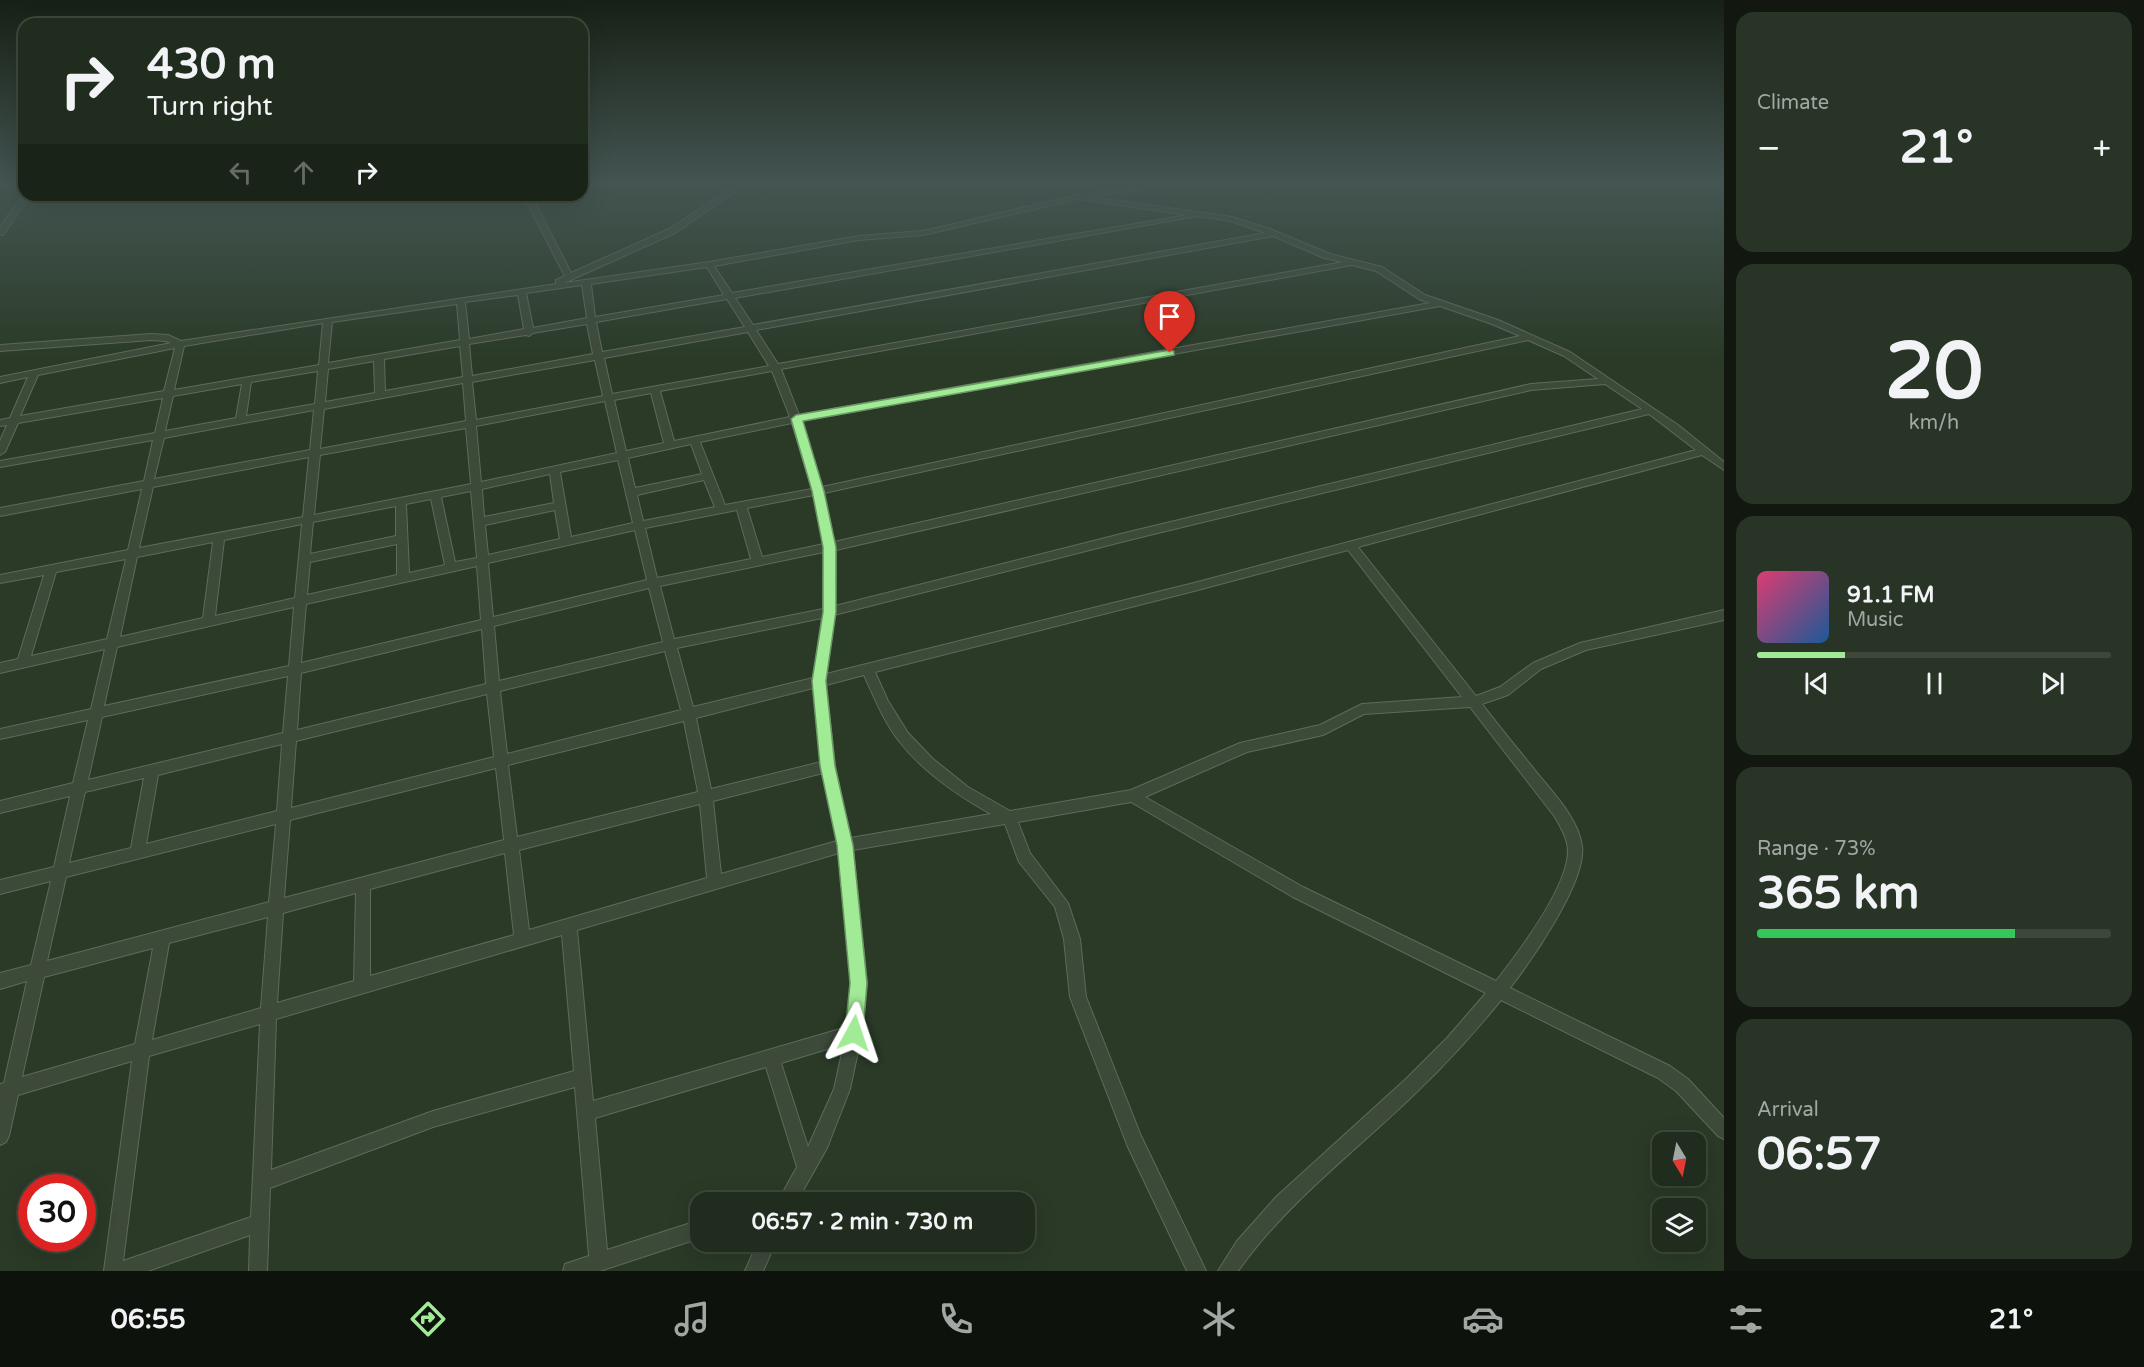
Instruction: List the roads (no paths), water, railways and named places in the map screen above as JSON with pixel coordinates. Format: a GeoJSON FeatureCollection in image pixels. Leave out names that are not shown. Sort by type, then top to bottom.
{"type":"FeatureCollection","features":[{"type":"Feature","properties":{"kind":"street"},"geometry":{"type":"LineString","coordinates":[[551,241],[569,277]]}},
{"type":"Feature","properties":{"kind":"street"},"geometry":{"type":"LineString","coordinates":[[548,288],[649,241]]}},
{"type":"Feature","properties":{"kind":"street"},"geometry":{"type":"LineString","coordinates":[[0,380],[180,344],[709,264],[840,241]]}},
{"type":"Feature","properties":{"kind":"street"},"geometry":{"type":"LineString","coordinates":[[0,423],[1050,241]]}},
{"type":"Feature","properties":{"kind":"street"},"geometry":{"type":"LineString","coordinates":[[0,464],[1235,241]]}},
{"type":"Feature","properties":{"kind":"street"},"geometry":{"type":"LineString","coordinates":[[1292,241],[1327,256],[1379,269],[1422,297],[1495,322],[1567,354],[1651,410],[1724,467]]}},
{"type":"Feature","properties":{"kind":"street"},"geometry":{"type":"LineString","coordinates":[[0,512],[655,389],[1352,263]]}},
{"type":"Feature","properties":{"kind":"street"},"geometry":{"type":"LineString","coordinates":[[709,264],[776,367],[796,419],[818,491],[830,547],[829,612],[819,681],[828,766],[845,845],[859,983],[854,1033],[842,1089],[821,1142],[790,1192]]}},
{"type":"Feature","properties":{"kind":"street"},"geometry":{"type":"LineString","coordinates":[[586,281],[591,322],[599,357],[653,583],[688,712],[706,796],[715,883]]}},
{"type":"Feature","properties":{"kind":"street"},"geometry":{"type":"LineString","coordinates":[[522,293],[529,333]]}},
{"type":"Feature","properties":{"kind":"street"},"geometry":{"type":"LineString","coordinates":[[460,301],[492,689],[522,939]]}},
{"type":"Feature","properties":{"kind":"street"},"geometry":{"type":"LineString","coordinates":[[0,579],[401,502],[796,419],[1438,303]]}},
{"type":"Feature","properties":{"kind":"street"},"geometry":{"type":"LineString","coordinates":[[258,1271],[268,1015],[297,669],[300,603],[328,320]]}},
{"type":"Feature","properties":{"kind":"street"},"geometry":{"type":"LineString","coordinates":[[0,348],[151,337],[168,338],[180,344]]}},
{"type":"Feature","properties":{"kind":"street"},"geometry":{"type":"LineString","coordinates":[[0,668],[300,603],[640,525],[818,491],[1529,337]]}},
{"type":"Feature","properties":{"kind":"street"},"geometry":{"type":"LineString","coordinates":[[0,1136],[5,1090],[81,788],[180,344]]}},
{"type":"Feature","properties":{"kind":"street"},"geometry":{"type":"LineString","coordinates":[[379,358],[380,397]]}},
{"type":"Feature","properties":{"kind":"street"},"geometry":{"type":"LineString","coordinates":[[0,452],[11,421],[34,374]]}},
{"type":"Feature","properties":{"kind":"street"},"geometry":{"type":"LineString","coordinates":[[240,421],[247,380]]}},
{"type":"Feature","properties":{"kind":"street"},"geometry":{"type":"LineString","coordinates":[[0,734],[297,669],[653,583],[830,547],[1531,387],[1608,381]]}},
{"type":"Feature","properties":{"kind":"street"},"geometry":{"type":"LineString","coordinates":[[655,389],[670,446]]}},
{"type":"Feature","properties":{"kind":"street"},"geometry":{"type":"LineString","coordinates":[[0,807],[670,645],[829,612],[1133,535],[1651,410]]}},
{"type":"Feature","properties":{"kind":"street"},"geometry":{"type":"LineString","coordinates":[[694,440],[721,510]]}},
{"type":"Feature","properties":{"kind":"street"},"geometry":{"type":"LineString","coordinates":[[0,887],[688,712],[867,669],[1350,545],[1703,450]]}},
{"type":"Feature","properties":{"kind":"street"},"geometry":{"type":"LineString","coordinates":[[554,470],[566,542]]}},
{"type":"Feature","properties":{"kind":"street"},"geometry":{"type":"LineString","coordinates":[[632,492],[708,476]]}},
{"type":"Feature","properties":{"kind":"street"},"geometry":{"type":"LineString","coordinates":[[435,495],[451,568]]}},
{"type":"Feature","properties":{"kind":"street"},"geometry":{"type":"LineString","coordinates":[[401,502],[403,579]]}},
{"type":"Feature","properties":{"kind":"street"},"geometry":{"type":"LineString","coordinates":[[479,522],[560,505]]}},
{"type":"Feature","properties":{"kind":"street"},"geometry":{"type":"LineString","coordinates":[[741,507],[758,562]]}},
{"type":"Feature","properties":{"kind":"street"},"geometry":{"type":"LineString","coordinates":[[208,622],[219,536]]}},
{"type":"Feature","properties":{"kind":"street"},"geometry":{"type":"LineString","coordinates":[[304,559],[402,539]]}},
{"type":"Feature","properties":{"kind":"street"},"geometry":{"type":"LineString","coordinates":[[1227,1271],[1239,1251],[1314,1174],[1395,1101],[1501,990],[1557,904],[1575,855],[1573,836],[1560,813],[1350,545]]}},
{"type":"Feature","properties":{"kind":"street"},"geometry":{"type":"LineString","coordinates":[[23,663],[51,570]]}},
{"type":"Feature","properties":{"kind":"street"},"geometry":{"type":"LineString","coordinates":[[5,1090],[845,845],[1132,796],[1245,747],[1323,730],[1362,709],[1473,702],[1504,690],[1537,666],[1584,646],[1724,615]]}},
{"type":"Feature","properties":{"kind":"street"},"geometry":{"type":"LineString","coordinates":[[867,669],[883,704],[903,737],[928,763],[963,791],[1009,817],[1024,857],[1061,903],[1072,939],[1078,997],[1134,1141],[1197,1271]]}},
{"type":"Feature","properties":{"kind":"street"},"geometry":{"type":"LineString","coordinates":[[0,981],[511,845],[828,766]]}},
{"type":"Feature","properties":{"kind":"street"},"geometry":{"type":"LineString","coordinates":[[137,853],[152,771]]}},
{"type":"Feature","properties":{"kind":"street"},"geometry":{"type":"LineString","coordinates":[[1132,796],[1298,892],[1664,1072],[1682,1085],[1724,1130]]}},
{"type":"Feature","properties":{"kind":"street"},"geometry":{"type":"LineString","coordinates":[[362,986],[363,884]]}},
{"type":"Feature","properties":{"kind":"street"},"geometry":{"type":"LineString","coordinates":[[569,925],[599,1262]]}},
{"type":"Feature","properties":{"kind":"street"},"geometry":{"type":"LineString","coordinates":[[113,1271],[142,1051],[163,938]]}},
{"type":"Feature","properties":{"kind":"street"},"geometry":{"type":"LineString","coordinates":[[586,1112],[854,1033]]}},
{"type":"Feature","properties":{"kind":"street"},"geometry":{"type":"LineString","coordinates":[[771,1058],[806,1167]]}},
{"type":"Feature","properties":{"kind":"street"},"geometry":{"type":"LineString","coordinates":[[262,1182],[433,1119],[583,1077]]}},
{"type":"Feature","properties":{"kind":"street"},"geometry":{"type":"LineString","coordinates":[[122,1271],[260,1223]]}},
{"type":"Feature","properties":{"kind":"street"},"geometry":{"type":"LineString","coordinates":[[573,1271],[690,1232]]}},
{"type":"Feature","properties":{"kind":"street"},"geometry":{"type":"LineString","coordinates":[[754,1271],[763,1252]]}}]}
